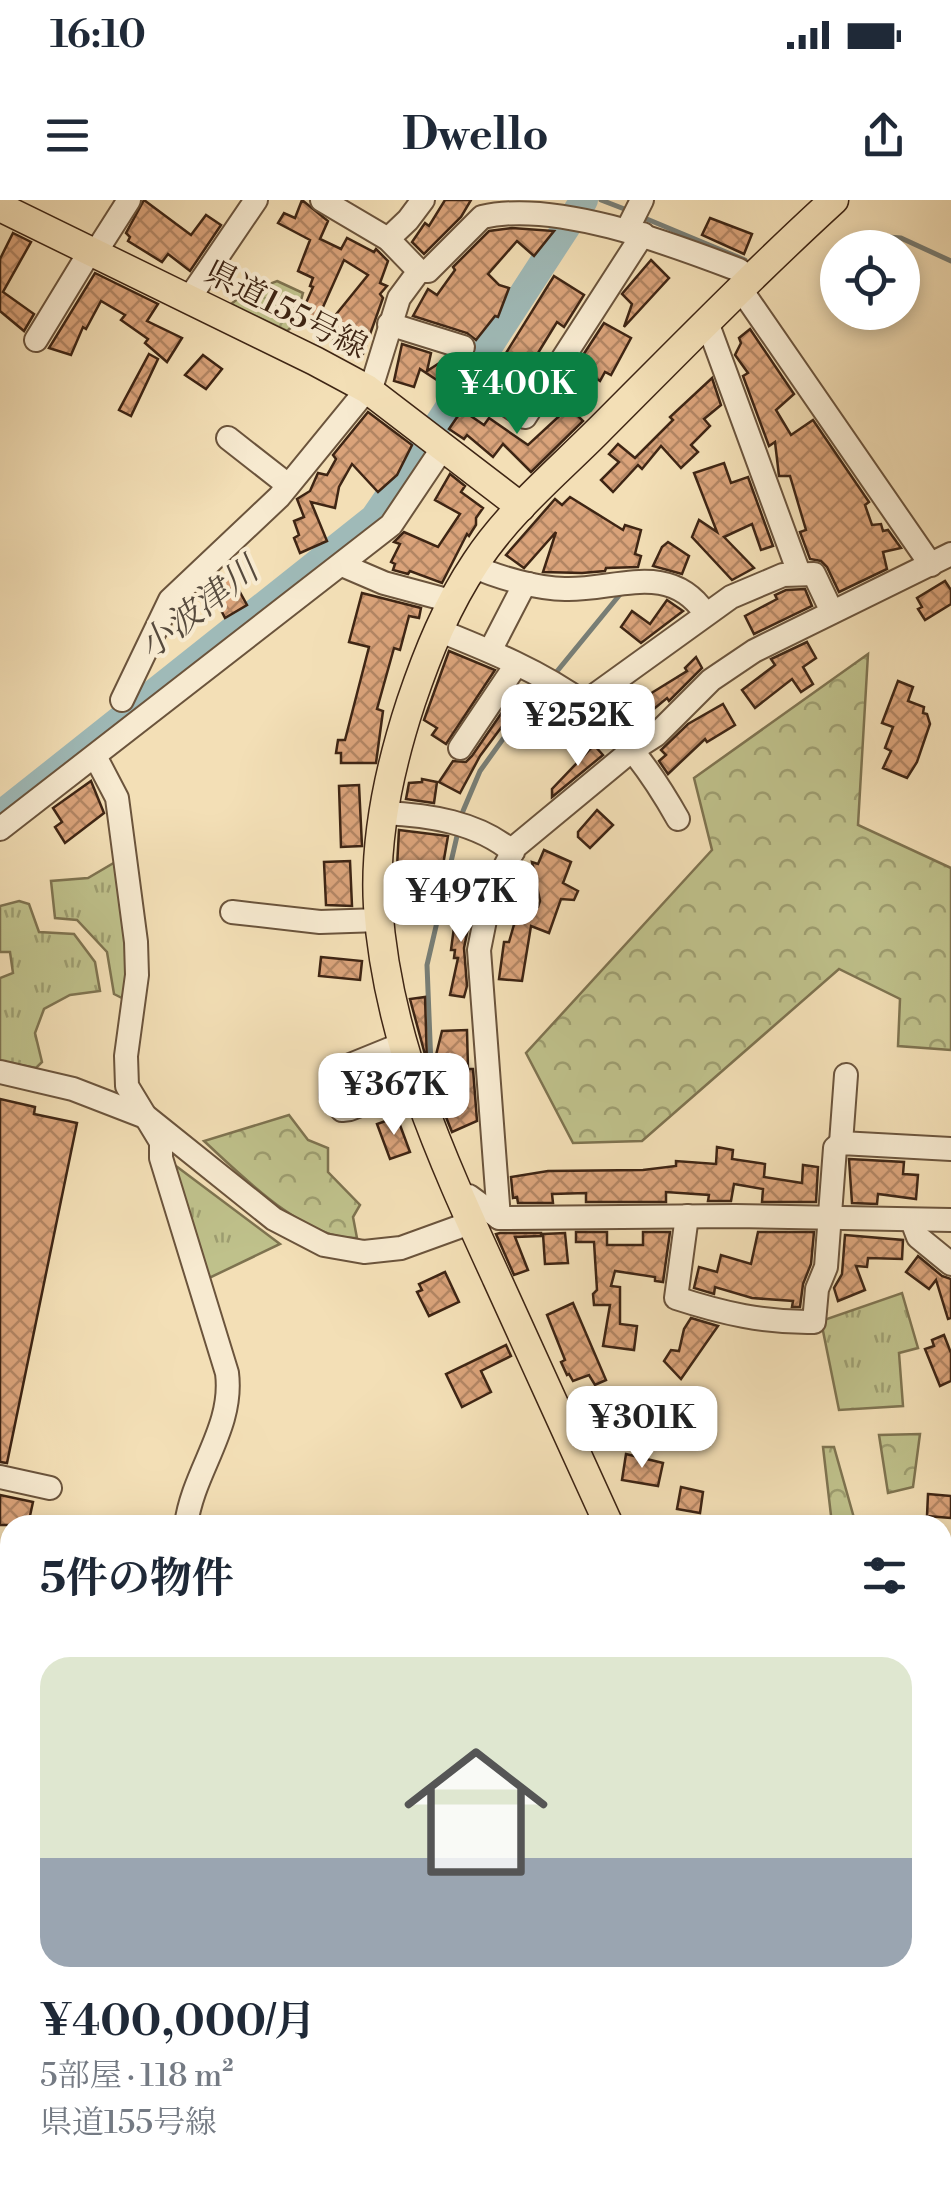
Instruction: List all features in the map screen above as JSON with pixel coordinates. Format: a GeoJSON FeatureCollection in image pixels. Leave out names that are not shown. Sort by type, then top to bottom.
{"type":"FeatureCollection","features":[{"type":"Feature","properties":{"kind":"main road"},"geometry":{"type":"LineString","coordinates":[[604,1515],[470,1222],[414,1084],[388,985],[380,920],[379,848],[384,813],[403,726],[438,630],[473,566],[522,507],[834,200]]}},
{"type":"Feature","properties":{"kind":"main road","name":"県道155号線"},"geometry":{"type":"LineString","coordinates":[[0,207],[367,390],[522,507]]}},
{"type":"Feature","properties":{"kind":"street"},"geometry":{"type":"LineString","coordinates":[[36,340],[130,200]]}},
{"type":"Feature","properties":{"kind":"street"},"geometry":{"type":"LineString","coordinates":[[188,300],[256,200]]}},
{"type":"Feature","properties":{"kind":"street"},"geometry":{"type":"LineString","coordinates":[[322,200],[388,239],[419,271],[428,271],[482,217],[531,204],[575,210],[738,270],[941,560],[754,651],[711,680],[656,735],[631,751],[513,852],[490,895],[479,950],[499,1218]]}},
{"type":"Feature","properties":{"kind":"street"},"geometry":{"type":"LineString","coordinates":[[388,239],[423,200]]}},
{"type":"Feature","properties":{"kind":"street"},"geometry":{"type":"LineString","coordinates":[[485,390],[525,416],[636,231],[642,200]]}},
{"type":"Feature","properties":{"kind":"street"},"geometry":{"type":"LineString","coordinates":[[122,700],[170,600],[254,524],[373,382],[399,298],[419,271]]}},
{"type":"Feature","properties":{"kind":"street"},"geometry":{"type":"LineString","coordinates":[[706,322],[799,573]]}},
{"type":"Feature","properties":{"kind":"street"},"geometry":{"type":"LineString","coordinates":[[389,324],[463,347]]}},
{"type":"Feature","properties":{"kind":"street"},"geometry":{"type":"LineString","coordinates":[[228,438],[288,485]]}},
{"type":"Feature","properties":{"kind":"street"},"geometry":{"type":"LineString","coordinates":[[0,829],[391,525],[444,446]]}},
{"type":"Feature","properties":{"kind":"street"},"geometry":{"type":"LineString","coordinates":[[342,565],[384,583],[451,601]]}},
{"type":"Feature","properties":{"kind":"street"},"geometry":{"type":"LineString","coordinates":[[473,566],[529,584],[565,590],[646,570],[693,599],[706,613]]}},
{"type":"Feature","properties":{"kind":"street"},"geometry":{"type":"LineString","coordinates":[[584,703],[730,596],[783,576],[814,574],[832,612]]}},
{"type":"Feature","properties":{"kind":"street"},"geometry":{"type":"LineString","coordinates":[[490,652],[522,590],[529,584]]}},
{"type":"Feature","properties":{"kind":"street"},"geometry":{"type":"LineString","coordinates":[[438,630],[490,652],[584,703],[631,751],[662,790],[678,819]]}},
{"type":"Feature","properties":{"kind":"street"},"geometry":{"type":"LineString","coordinates":[[460,748],[516,665]]}},
{"type":"Feature","properties":{"kind":"street"},"geometry":{"type":"LineString","coordinates":[[95,756],[118,798],[137,962],[126,1056],[127,1086],[161,1142],[161,1158],[230,1392],[223,1426],[189,1501],[187,1515]]}},
{"type":"Feature","properties":{"kind":"street"},"geometry":{"type":"LineString","coordinates":[[384,813],[464,824],[513,852]]}},
{"type":"Feature","properties":{"kind":"street"},"geometry":{"type":"LineString","coordinates":[[232,912],[320,922],[380,920]]}},
{"type":"Feature","properties":{"kind":"street"},"geometry":{"type":"LineString","coordinates":[[402,1044],[338,1070],[332,1076],[330,1096],[342,1110],[350,1110],[414,1084]]}},
{"type":"Feature","properties":{"kind":"street"},"geometry":{"type":"LineString","coordinates":[[0,1072],[72,1089],[148,1118],[274,1219],[324,1245],[364,1252],[400,1248],[470,1222],[469,1196],[499,1218],[951,1220]]}},
{"type":"Feature","properties":{"kind":"street"},"geometry":{"type":"LineString","coordinates":[[687,1216],[676,1298],[728,1315],[814,1322],[817,1289],[826,1267],[835,1148],[841,1142],[846,1075]]}},
{"type":"Feature","properties":{"kind":"street"},"geometry":{"type":"LineString","coordinates":[[841,1142],[951,1148]]}},
{"type":"Feature","properties":{"kind":"street"},"geometry":{"type":"LineString","coordinates":[[912,1221],[918,1237],[951,1264]]}},
{"type":"Feature","properties":{"kind":"street"},"geometry":{"type":"LineString","coordinates":[[0,1478],[50,1488]]}},
{"type":"Feature","properties":{"kind":"green space"},"geometry":{"type":"Polygon","coordinates":[[[277,281],[303,293],[294,325],[287,331],[231,304],[244,294],[277,281]]]}},
{"type":"Feature","properties":{"kind":"green space"},"geometry":{"type":"Polygon","coordinates":[[[868,654],[858,825],[951,868],[951,1050],[898,1046],[900,999],[839,969],[642,1141],[573,1143],[526,1053],[712,850],[694,778],[868,654]]]}},
{"type":"Feature","properties":{"kind":"green space"},"geometry":{"type":"Polygon","coordinates":[[[117,861],[131,965],[122,998],[114,994],[107,952],[77,920],[55,918],[51,881],[88,878],[117,861]]]}},
{"type":"Feature","properties":{"kind":"green space"},"geometry":{"type":"Polygon","coordinates":[[[19,901],[29,904],[39,932],[74,934],[95,962],[100,991],[70,995],[44,1009],[35,1033],[42,1062],[36,1068],[0,1061],[0,978],[13,973],[10,952],[0,952],[0,906],[19,901]]]}},
{"type":"Feature","properties":{"kind":"green space"},"geometry":{"type":"Polygon","coordinates":[[[289,1115],[308,1140],[328,1148],[328,1172],[360,1205],[353,1217],[357,1238],[316,1229],[295,1217],[204,1141],[289,1115]]]}},
{"type":"Feature","properties":{"kind":"green space"},"geometry":{"type":"Polygon","coordinates":[[[168,1160],[280,1244],[207,1279],[168,1160]]]}},
{"type":"Feature","properties":{"kind":"green space"},"geometry":{"type":"Polygon","coordinates":[[[902,1293],[918,1348],[899,1353],[903,1406],[839,1410],[821,1321],[902,1293]]]}},
{"type":"Feature","properties":{"kind":"green space"},"geometry":{"type":"Polygon","coordinates":[[[920,1434],[913,1487],[888,1493],[879,1435],[920,1434]]]}},
{"type":"Feature","properties":{"kind":"green space"},"geometry":{"type":"Polygon","coordinates":[[[823,1447],[834,1447],[853,1515],[831,1515],[823,1447]]]}},
{"type":"Feature","properties":{"kind":"building"},"geometry":{"type":"Polygon","coordinates":[[[144,200],[191,235],[206,215],[221,225],[190,271],[168,254],[162,262],[128,241],[126,233],[144,200]]]}},
{"type":"Feature","properties":{"kind":"building"},"geometry":{"type":"Polygon","coordinates":[[[302,200],[328,221],[320,239],[341,249],[347,238],[374,252],[376,249],[388,261],[380,283],[387,286],[380,294],[383,298],[363,354],[332,345],[336,331],[325,328],[368,275],[344,260],[315,325],[299,319],[313,287],[313,278],[298,271],[310,240],[278,223],[284,213],[295,218],[302,200]]]}},
{"type":"Feature","properties":{"kind":"building"},"geometry":{"type":"Polygon","coordinates":[[[445,200],[471,200],[461,217],[424,254],[412,242],[425,223],[429,226],[445,200]]]}},
{"type":"Feature","properties":{"kind":"building"},"geometry":{"type":"Polygon","coordinates":[[[710,218],[752,234],[744,254],[702,235],[710,218]]]}},
{"type":"Feature","properties":{"kind":"building"},"geometry":{"type":"Polygon","coordinates":[[[489,231],[554,231],[534,256],[517,241],[488,274],[499,285],[509,288],[498,317],[476,340],[467,333],[413,316],[428,289],[437,295],[455,270],[453,267],[489,231]]]}},
{"type":"Feature","properties":{"kind":"building"},"geometry":{"type":"Polygon","coordinates":[[[13,233],[31,242],[3,292],[34,314],[24,331],[0,311],[0,259],[13,233]]]}},
{"type":"Feature","properties":{"kind":"building"},"geometry":{"type":"Polygon","coordinates":[[[651,260],[669,278],[624,327],[632,304],[622,294],[651,260]]]}},
{"type":"Feature","properties":{"kind":"building"},"geometry":{"type":"Polygon","coordinates":[[[95,273],[158,304],[147,321],[182,338],[167,362],[145,343],[148,339],[121,320],[125,315],[101,301],[86,329],[83,327],[71,355],[49,348],[95,273]]]}},
{"type":"Feature","properties":{"kind":"building"},"geometry":{"type":"Polygon","coordinates":[[[554,276],[584,295],[564,327],[557,322],[538,353],[545,358],[526,388],[496,369],[554,276]]]}},
{"type":"Feature","properties":{"kind":"building"},"geometry":{"type":"Polygon","coordinates":[[[604,323],[631,338],[611,375],[605,372],[600,381],[594,377],[591,381],[574,369],[604,323]]]}},
{"type":"Feature","properties":{"kind":"building"},"geometry":{"type":"Polygon","coordinates":[[[750,329],[794,394],[776,410],[791,435],[813,420],[869,502],[865,505],[872,525],[881,524],[901,548],[883,552],[887,569],[839,592],[827,567],[810,559],[800,532],[806,530],[790,476],[779,476],[775,442],[769,446],[743,376],[748,373],[735,355],[741,343],[739,338],[750,329]]]}},
{"type":"Feature","properties":{"kind":"building"},"geometry":{"type":"Polygon","coordinates":[[[402,344],[431,353],[427,371],[447,358],[465,362],[449,388],[420,369],[414,387],[394,381],[402,344]]]}},
{"type":"Feature","properties":{"kind":"building"},"geometry":{"type":"Polygon","coordinates":[[[149,354],[158,359],[131,416],[119,410],[149,354]]]}},
{"type":"Feature","properties":{"kind":"building"},"geometry":{"type":"Polygon","coordinates":[[[203,355],[222,369],[206,389],[185,375],[203,355]]]}},
{"type":"Feature","properties":{"kind":"building"},"geometry":{"type":"Polygon","coordinates":[[[712,378],[721,405],[704,419],[710,426],[691,445],[698,452],[681,468],[661,446],[642,469],[638,465],[613,492],[601,480],[619,462],[609,454],[618,444],[635,458],[673,420],[670,417],[712,378]]]}},
{"type":"Feature","properties":{"kind":"building"},"geometry":{"type":"Polygon","coordinates":[[[569,407],[583,421],[531,472],[503,444],[493,457],[467,435],[464,439],[449,429],[462,410],[484,425],[489,418],[528,445],[569,407]]]}},
{"type":"Feature","properties":{"kind":"building"},"geometry":{"type":"Polygon","coordinates":[[[368,412],[412,445],[397,475],[378,492],[352,464],[339,487],[335,508],[311,502],[327,541],[300,553],[294,538],[299,535],[294,521],[304,517],[297,499],[310,491],[318,473],[327,475],[336,459],[333,455],[368,412]]]}},
{"type":"Feature","properties":{"kind":"building"},"geometry":{"type":"Polygon","coordinates":[[[724,463],[731,483],[748,477],[773,546],[761,550],[752,524],[724,537],[754,568],[732,580],[692,537],[699,520],[717,532],[694,473],[724,463]]]}},
{"type":"Feature","properties":{"kind":"building"},"geometry":{"type":"Polygon","coordinates":[[[450,474],[465,486],[461,492],[483,508],[442,583],[410,571],[408,574],[393,570],[395,564],[391,562],[400,544],[394,542],[404,532],[438,547],[460,514],[435,500],[450,474]]]}},
{"type":"Feature","properties":{"kind":"building"},"geometry":{"type":"Polygon","coordinates":[[[570,497],[623,530],[625,525],[641,530],[635,554],[641,556],[638,567],[582,573],[543,572],[556,532],[524,568],[506,555],[555,499],[562,505],[570,497]]]}},
{"type":"Feature","properties":{"kind":"building"},"geometry":{"type":"Polygon","coordinates":[[[668,542],[689,556],[682,574],[653,566],[668,542]]]}},
{"type":"Feature","properties":{"kind":"building"},"geometry":{"type":"Polygon","coordinates":[[[230,574],[247,605],[225,618],[209,586],[230,574]]]}},
{"type":"Feature","properties":{"kind":"building"},"geometry":{"type":"Polygon","coordinates":[[[945,581],[951,590],[951,604],[925,620],[917,598],[945,581]]]}},
{"type":"Feature","properties":{"kind":"building"},"geometry":{"type":"Polygon","coordinates":[[[805,589],[812,606],[754,634],[745,616],[786,590],[805,589]]]}},
{"type":"Feature","properties":{"kind":"building"},"geometry":{"type":"Polygon","coordinates":[[[362,593],[421,608],[419,618],[409,616],[400,650],[394,648],[377,709],[383,711],[376,763],[341,763],[341,753],[336,753],[338,740],[345,740],[369,647],[349,642],[362,593]]]}},
{"type":"Feature","properties":{"kind":"building"},"geometry":{"type":"Polygon","coordinates":[[[667,600],[683,611],[641,643],[621,627],[632,611],[650,624],[667,600]]]}},
{"type":"Feature","properties":{"kind":"building"},"geometry":{"type":"Polygon","coordinates":[[[807,642],[816,658],[803,667],[813,684],[801,692],[792,679],[755,708],[742,690],[775,665],[771,659],[807,642]]]}},
{"type":"Feature","properties":{"kind":"building"},"geometry":{"type":"Polygon","coordinates":[[[449,651],[495,670],[446,744],[432,735],[437,728],[424,720],[449,651]]]}},
{"type":"Feature","properties":{"kind":"building"},"geometry":{"type":"Polygon","coordinates":[[[696,657],[702,668],[669,701],[667,698],[632,727],[615,710],[638,689],[645,697],[687,671],[685,668],[696,657]]]}},
{"type":"Feature","properties":{"kind":"building"},"geometry":{"type":"Polygon","coordinates":[[[898,681],[913,687],[908,701],[924,707],[930,724],[907,778],[883,768],[891,751],[885,748],[893,727],[882,723],[898,681]]]}},
{"type":"Feature","properties":{"kind":"building"},"geometry":{"type":"Polygon","coordinates":[[[516,692],[538,708],[544,701],[561,713],[568,711],[580,719],[567,739],[548,729],[543,736],[512,713],[480,756],[460,793],[439,782],[453,761],[466,762],[472,756],[516,692]]]}},
{"type":"Feature","properties":{"kind":"building"},"geometry":{"type":"Polygon","coordinates":[[[723,704],[735,725],[707,742],[705,739],[668,774],[659,761],[666,755],[661,750],[688,724],[723,704]]]}},
{"type":"Feature","properties":{"kind":"building"},"geometry":{"type":"Polygon","coordinates":[[[594,745],[603,755],[552,797],[552,789],[594,745]]]}},
{"type":"Feature","properties":{"kind":"building"},"geometry":{"type":"Polygon","coordinates":[[[422,779],[437,782],[434,803],[406,799],[409,783],[422,779]]]}},
{"type":"Feature","properties":{"kind":"building"},"geometry":{"type":"Polygon","coordinates":[[[91,781],[104,813],[65,843],[55,827],[62,822],[53,808],[91,781]]]}},
{"type":"Feature","properties":{"kind":"building"},"geometry":{"type":"Polygon","coordinates":[[[359,785],[362,846],[341,847],[339,786],[359,785]]]}},
{"type":"Feature","properties":{"kind":"building"},"geometry":{"type":"Polygon","coordinates":[[[597,810],[613,825],[590,848],[578,832],[597,810]]]}},
{"type":"Feature","properties":{"kind":"building"},"geometry":{"type":"Polygon","coordinates":[[[399,830],[448,836],[438,894],[408,888],[411,904],[395,904],[399,830]]]}},
{"type":"Feature","properties":{"kind":"building"},"geometry":{"type":"Polygon","coordinates":[[[544,850],[571,862],[563,883],[578,891],[574,900],[561,899],[549,933],[531,926],[522,981],[499,979],[504,942],[509,942],[515,921],[505,916],[509,904],[538,907],[532,862],[538,864],[544,850]]]}},
{"type":"Feature","properties":{"kind":"building"},"geometry":{"type":"Polygon","coordinates":[[[350,861],[352,906],[326,905],[324,862],[350,861]]]}},
{"type":"Feature","properties":{"kind":"building"},"geometry":{"type":"Polygon","coordinates":[[[458,897],[474,899],[464,948],[464,997],[450,995],[458,958],[454,958],[455,950],[451,950],[458,897]]]}},
{"type":"Feature","properties":{"kind":"building"},"geometry":{"type":"Polygon","coordinates":[[[321,957],[362,961],[360,980],[319,976],[321,957]]]}},
{"type":"Feature","properties":{"kind":"building"},"geometry":{"type":"Polygon","coordinates":[[[425,997],[427,1062],[410,999],[425,997]]]}},
{"type":"Feature","properties":{"kind":"building"},"geometry":{"type":"Polygon","coordinates":[[[467,1030],[468,1069],[473,1069],[477,1121],[452,1132],[444,1112],[450,1110],[444,1068],[437,1068],[436,1055],[442,1031],[467,1030]]]}},
{"type":"Feature","properties":{"kind":"building"},"geometry":{"type":"Polygon","coordinates":[[[0,1099],[35,1107],[34,1114],[77,1123],[7,1463],[0,1462],[0,1099]]]}},
{"type":"Feature","properties":{"kind":"building"},"geometry":{"type":"Polygon","coordinates":[[[397,1117],[410,1152],[390,1159],[377,1124],[397,1117]]]}},
{"type":"Feature","properties":{"kind":"building"},"geometry":{"type":"Polygon","coordinates":[[[717,1147],[733,1150],[732,1159],[765,1164],[764,1177],[802,1183],[803,1165],[818,1167],[816,1202],[762,1202],[763,1189],[734,1184],[731,1201],[708,1201],[709,1195],[666,1192],[666,1202],[586,1202],[586,1193],[552,1194],[553,1203],[518,1203],[517,1197],[513,1198],[511,1177],[548,1171],[643,1170],[676,1166],[676,1161],[716,1164],[717,1147]]]}},
{"type":"Feature","properties":{"kind":"building"},"geometry":{"type":"Polygon","coordinates":[[[849,1159],[904,1162],[903,1174],[918,1175],[916,1199],[878,1194],[877,1204],[852,1203],[849,1159]]]}},
{"type":"Feature","properties":{"kind":"building"},"geometry":{"type":"Polygon","coordinates":[[[576,1232],[607,1232],[607,1245],[643,1245],[643,1232],[670,1232],[663,1282],[655,1281],[655,1277],[615,1271],[611,1286],[620,1287],[620,1324],[637,1326],[634,1350],[603,1346],[610,1305],[594,1305],[594,1242],[576,1242],[576,1232]]]}},
{"type":"Feature","properties":{"kind":"building"},"geometry":{"type":"Polygon","coordinates":[[[758,1232],[814,1232],[800,1307],[792,1307],[793,1301],[752,1298],[715,1287],[714,1294],[694,1288],[699,1267],[717,1272],[721,1255],[751,1264],[758,1232]]]}},
{"type":"Feature","properties":{"kind":"building"},"geometry":{"type":"Polygon","coordinates":[[[541,1233],[515,1237],[528,1270],[514,1275],[496,1234],[541,1233]]]}},
{"type":"Feature","properties":{"kind":"building"},"geometry":{"type":"Polygon","coordinates":[[[565,1233],[568,1263],[545,1264],[543,1234],[565,1233]]]}},
{"type":"Feature","properties":{"kind":"building"},"geometry":{"type":"Polygon","coordinates":[[[845,1235],[903,1240],[902,1259],[868,1258],[867,1267],[856,1266],[865,1290],[838,1301],[834,1288],[842,1274],[845,1235]]]}},
{"type":"Feature","properties":{"kind":"building"},"geometry":{"type":"Polygon","coordinates":[[[918,1256],[951,1279],[951,1318],[948,1319],[936,1280],[929,1289],[906,1272],[918,1256]]]}},
{"type":"Feature","properties":{"kind":"building"},"geometry":{"type":"Polygon","coordinates":[[[445,1272],[459,1302],[429,1316],[417,1292],[422,1290],[419,1284],[445,1272]]]}},
{"type":"Feature","properties":{"kind":"building"},"geometry":{"type":"Polygon","coordinates":[[[573,1303],[606,1380],[595,1385],[589,1375],[573,1381],[567,1375],[547,1315],[573,1303]]]}},
{"type":"Feature","properties":{"kind":"building"},"geometry":{"type":"Polygon","coordinates":[[[691,1318],[718,1326],[681,1379],[664,1361],[671,1350],[679,1351],[691,1318]]]}},
{"type":"Feature","properties":{"kind":"building"},"geometry":{"type":"Polygon","coordinates":[[[944,1335],[951,1353],[951,1381],[940,1386],[925,1349],[934,1346],[932,1340],[944,1335]]]}},
{"type":"Feature","properties":{"kind":"building"},"geometry":{"type":"Polygon","coordinates":[[[506,1345],[511,1356],[481,1371],[491,1392],[462,1407],[446,1374],[506,1345]]]}},
{"type":"Feature","properties":{"kind":"building"},"geometry":{"type":"Polygon","coordinates":[[[626,1454],[663,1463],[658,1486],[622,1480],[626,1454]]]}},
{"type":"Feature","properties":{"kind":"building"},"geometry":{"type":"Polygon","coordinates":[[[681,1487],[703,1492],[700,1513],[677,1509],[681,1487]]]}},
{"type":"Feature","properties":{"kind":"building"},"geometry":{"type":"Polygon","coordinates":[[[928,1494],[951,1496],[951,1515],[927,1515],[928,1494]]]}},
{"type":"Feature","properties":{"kind":"building"},"geometry":{"type":"Polygon","coordinates":[[[0,1495],[33,1502],[30,1515],[0,1515],[0,1495]]]}},
{"type":"Feature","properties":{"kind":"waterway","name":"小波津川"},"geometry":{"type":"LineString","coordinates":[[439,423],[584,200]]}},
{"type":"Feature","properties":{"kind":"waterway"},"geometry":{"type":"LineString","coordinates":[[601,200],[627,210]]}},
{"type":"Feature","properties":{"kind":"waterway"},"geometry":{"type":"LineString","coordinates":[[642,217],[745,260]]}},
{"type":"Feature","properties":{"kind":"waterway"},"geometry":{"type":"LineString","coordinates":[[920,247],[951,261]]}},
{"type":"Feature","properties":{"kind":"waterway","name":"小波津川"},"geometry":{"type":"LineString","coordinates":[[0,815],[374,518],[425,444]]}},
{"type":"Feature","properties":{"kind":"waterway"},"geometry":{"type":"LineString","coordinates":[[554,675],[622,592]]}},
{"type":"Feature","properties":{"kind":"waterway"},"geometry":{"type":"LineString","coordinates":[[528,706],[544,687]]}},
{"type":"Feature","properties":{"kind":"waterway"},"geometry":{"type":"LineString","coordinates":[[463,811],[480,771],[521,714]]}},
{"type":"Feature","properties":{"kind":"waterway"},"geometry":{"type":"LineString","coordinates":[[431,1066],[427,965],[457,836]]}}]}
